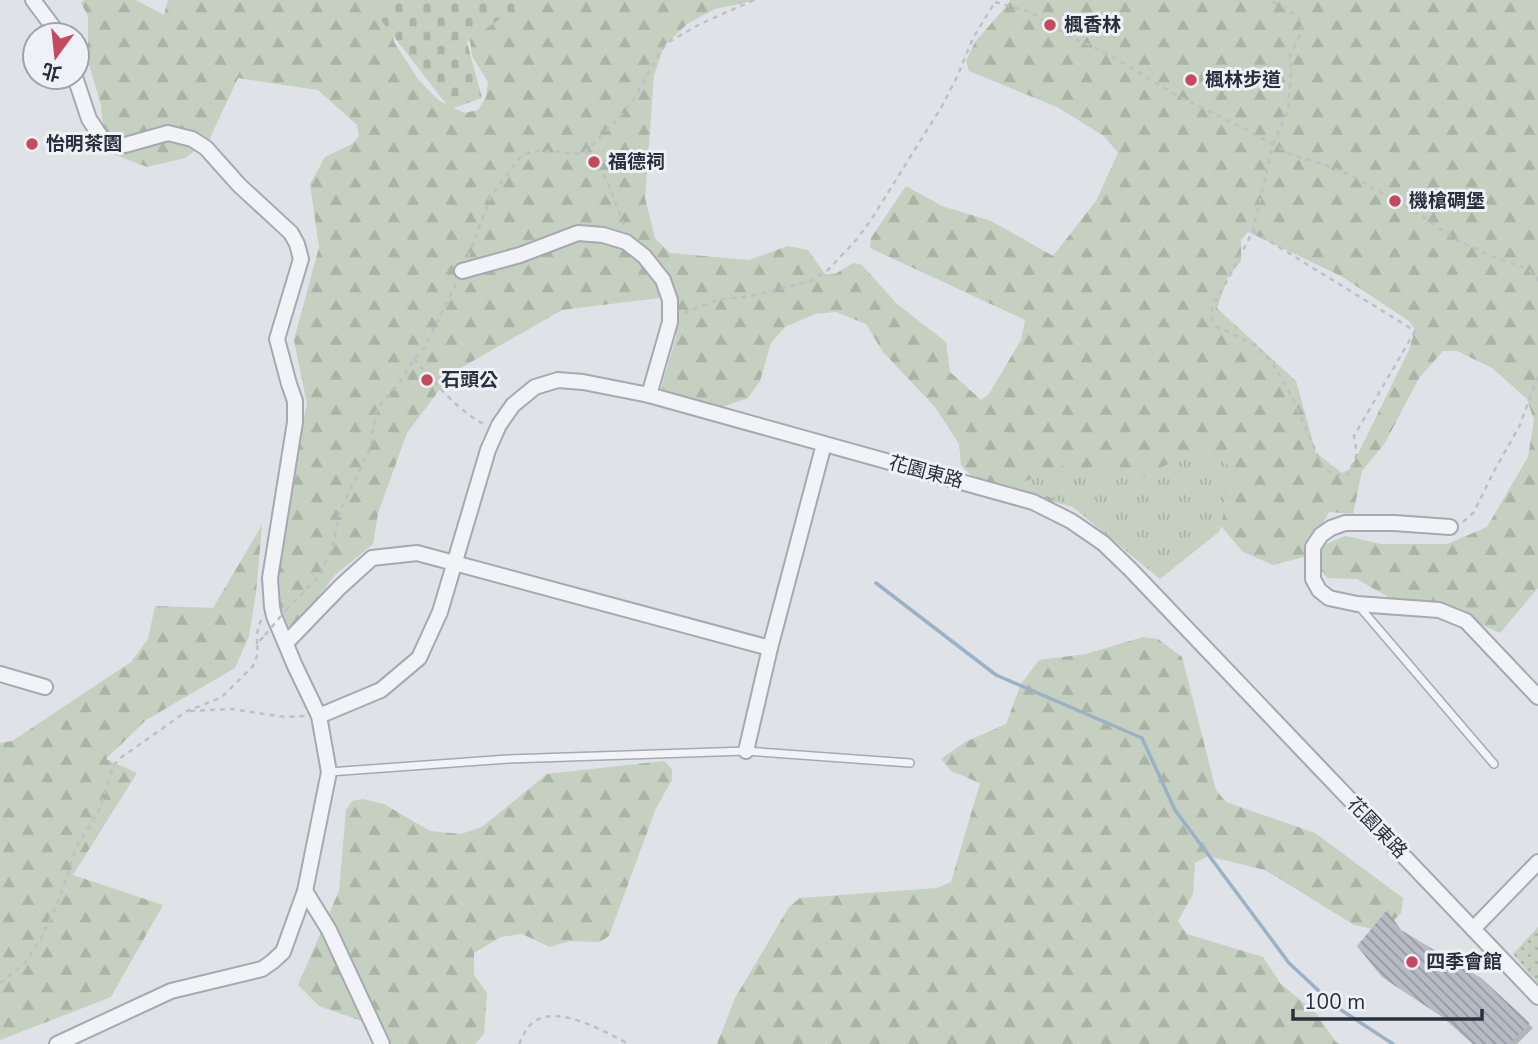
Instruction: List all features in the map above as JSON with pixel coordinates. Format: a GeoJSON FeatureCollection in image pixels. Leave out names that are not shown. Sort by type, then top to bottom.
{"type":"FeatureCollection","features":[{"type":"Feature","properties":{"kind":"street"},"geometry":{"type":"LineString","coordinates":[[33,0],[49,21]]}},
{"type":"Feature","properties":{"kind":"street"},"geometry":{"type":"LineString","coordinates":[[57,1044],[171,991],[262,969],[283,952],[305,891],[329,772],[319,716],[280,629],[279,608],[270,578],[295,422],[295,401],[277,339],[301,260],[297,244],[291,233],[239,185],[206,148],[192,139],[168,133],[125,145],[114,145],[101,137],[89,119],[80,91]]}},
{"type":"Feature","properties":{"kind":"street"},"geometry":{"type":"LineString","coordinates":[[462,271],[520,255],[578,233],[603,235],[626,242],[644,256],[663,280],[670,300],[670,322],[649,395]]}},
{"type":"Feature","properties":{"kind":"street","name":"花園東路"},"geometry":{"type":"LineString","coordinates":[[319,716],[381,690],[419,658],[440,612],[488,450],[513,405],[535,387],[558,380],[649,395],[1033,502],[1071,521],[1103,543],[1140,579],[1538,997]]}},
{"type":"Feature","properties":{"kind":"street"},"geometry":{"type":"LineString","coordinates":[[746,751],[770,648],[824,444]]}},
{"type":"Feature","properties":{"kind":"street"},"geometry":{"type":"LineString","coordinates":[[1450,527],[1345,523],[1331,528],[1321,535],[1313,547],[1313,579],[1319,590],[1329,598],[1357,604],[1439,610],[1466,621],[1538,697]]}},
{"type":"Feature","properties":{"kind":"street"},"geometry":{"type":"LineString","coordinates":[[287,642],[372,558],[417,553],[770,648]]}},
{"type":"Feature","properties":{"kind":"street"},"geometry":{"type":"LineString","coordinates":[[0,674],[45,687]]}},
{"type":"Feature","properties":{"kind":"street"},"geometry":{"type":"LineString","coordinates":[[1473,929],[1538,862]]}},
{"type":"Feature","properties":{"kind":"street"},"geometry":{"type":"LineString","coordinates":[[305,891],[329,930],[382,1044]]}},
{"type":"Feature","properties":{"kind":"lane"},"geometry":{"type":"LineString","coordinates":[[1357,604],[1494,764]]}},
{"type":"Feature","properties":{"kind":"lane"},"geometry":{"type":"LineString","coordinates":[[329,772],[508,759],[746,751],[910,763]]}},
{"type":"Feature","properties":{"kind":"path"},"geometry":{"type":"LineString","coordinates":[[1252,231],[1415,331],[1354,436],[1357,454],[1348,475],[1339,475],[1323,468],[1292,397],[1272,362],[1243,339],[1216,326],[1211,317],[1212,307],[1252,231],[1272,144],[1288,111],[1290,55],[1303,23],[1288,9],[1269,0]]}},
{"type":"Feature","properties":{"kind":"path"},"geometry":{"type":"LineString","coordinates":[[670,322],[687,311],[717,300],[750,296],[811,281],[828,270],[872,220],[942,106],[973,38],[996,1],[1031,12],[1063,33],[1108,54],[1175,95],[1290,154],[1354,177],[1422,216],[1455,239],[1528,269],[1538,283]]}},
{"type":"Feature","properties":{"kind":"path"},"geometry":{"type":"LineString","coordinates":[[586,150],[606,178],[626,232],[626,242]]}},
{"type":"Feature","properties":{"kind":"path"},"geometry":{"type":"LineString","coordinates":[[414,359],[472,418],[497,430]]}},
{"type":"Feature","properties":{"kind":"path"},"geometry":{"type":"LineString","coordinates":[[1450,527],[1465,522],[1474,512],[1519,427],[1538,377]]}},
{"type":"Feature","properties":{"kind":"path"},"geometry":{"type":"LineString","coordinates":[[257,644],[265,635],[279,608]]}},
{"type":"Feature","properties":{"kind":"path"},"geometry":{"type":"LineString","coordinates":[[0,983],[25,963],[40,941],[58,902],[76,848],[99,810],[114,765],[125,753],[187,711],[220,698],[235,685],[256,662],[260,621],[279,608]]}},
{"type":"Feature","properties":{"kind":"path"},"geometry":{"type":"LineString","coordinates":[[187,711],[232,709],[285,718],[319,716]]}},
{"type":"Feature","properties":{"kind":"path"},"geometry":{"type":"LineString","coordinates":[[519,1044],[526,1029],[534,1022],[557,1015],[589,1025],[629,1044]]}},
{"type":"Feature","properties":{"kind":"green space"},"geometry":{"type":"Polygon","coordinates":[[[84,0],[136,0],[164,15],[168,0],[402,0],[390,14],[394,42],[418,79],[438,100],[464,113],[478,110],[486,97],[488,82],[472,56],[468,27],[479,0],[757,0],[715,9],[687,24],[664,46],[654,76],[645,198],[655,238],[670,253],[749,260],[788,246],[808,250],[825,274],[835,274],[853,263],[862,265],[897,304],[946,342],[950,372],[981,400],[989,394],[1021,340],[1025,320],[870,248],[871,238],[906,186],[942,206],[991,221],[1053,256],[1096,201],[1118,153],[1104,136],[1057,107],[969,71],[966,61],[975,42],[1010,0],[1538,0],[1538,588],[1500,633],[1451,611],[1390,598],[1357,579],[1327,578],[1317,565],[1324,545],[1345,536],[1381,544],[1447,544],[1487,527],[1528,457],[1534,420],[1527,399],[1492,368],[1457,351],[1443,351],[1419,378],[1385,443],[1362,471],[1353,514],[1329,512],[1304,557],[1273,565],[1243,552],[1215,519],[1156,485],[1072,507],[976,480],[961,465],[959,444],[935,407],[883,352],[866,324],[836,312],[815,314],[785,327],[771,343],[760,381],[748,398],[708,412],[661,388],[676,337],[675,305],[667,297],[562,310],[452,373],[407,433],[378,513],[373,544],[334,576],[303,618],[286,630],[277,625],[277,549],[307,404],[294,340],[319,247],[310,184],[325,157],[352,144],[359,136],[357,125],[318,90],[238,78],[209,140],[185,158],[147,167],[105,151],[101,105],[91,71],[91,21],[88,21],[81,3],[84,0]],[[1248,232],[1241,240],[1241,261],[1228,277],[1217,308],[1296,381],[1316,453],[1342,473],[1351,468],[1409,350],[1415,330],[1409,321],[1341,276],[1248,232]]]}},
{"type":"Feature","properties":{"kind":"green space"},"geometry":{"type":"Polygon","coordinates":[[[394,0],[527,0],[467,42],[482,98],[450,109],[381,20],[394,0]]]}},
{"type":"Feature","properties":{"kind":"green space"},"geometry":{"type":"Polygon","coordinates":[[[1197,449],[1224,458],[1232,476],[1220,531],[1160,579],[1073,507],[1018,484],[1068,464],[1135,481],[1197,449]]]}},
{"type":"Feature","properties":{"kind":"green space"},"geometry":{"type":"Polygon","coordinates":[[[262,525],[249,636],[235,668],[146,720],[106,759],[137,773],[73,875],[163,905],[111,997],[0,1040],[0,743],[12,741],[131,662],[148,639],[155,606],[213,608],[262,525]]]}},
{"type":"Feature","properties":{"kind":"green space"},"geometry":{"type":"Polygon","coordinates":[[[1143,637],[1158,639],[1182,657],[1216,790],[1226,802],[1315,833],[1403,898],[1401,913],[1383,931],[1354,925],[1265,870],[1208,856],[1195,863],[1193,894],[1178,921],[1187,934],[1263,957],[1280,983],[1317,1014],[1339,1044],[717,1044],[735,998],[789,907],[800,898],[937,888],[951,882],[980,783],[951,771],[941,759],[965,742],[1006,724],[1021,684],[1039,660],[1086,654],[1143,637]]]}},
{"type":"Feature","properties":{"kind":"green space"},"geometry":{"type":"Polygon","coordinates":[[[664,761],[672,769],[672,780],[656,808],[609,936],[600,942],[569,941],[550,947],[522,934],[501,937],[474,953],[474,975],[487,993],[484,1034],[475,1044],[386,1044],[376,1026],[319,1006],[298,985],[339,891],[346,810],[352,801],[363,799],[384,804],[430,831],[461,834],[482,827],[547,774],[664,761]]]}},
{"type":"Feature","properties":{"kind":"green space"},"geometry":{"type":"Polygon","coordinates":[[[1538,927],[1538,984],[1513,954],[1538,927]]]}},
{"type":"Feature","properties":{"kind":"building","name":"四季會館"},"geometry":{"type":"Polygon","coordinates":[[[1387,910],[1401,930],[1481,978],[1530,1023],[1509,1044],[1473,1044],[1441,1016],[1382,977],[1357,946],[1387,910]]]}},
{"type":"Feature","properties":{"kind":"waterway"},"geometry":{"type":"LineString","coordinates":[[876,583],[996,675],[1142,738],[1175,810],[1289,963],[1335,1006],[1393,1044]]}},
{"type":"Feature","properties":{"kind":"place","name":"楓香林"},"geometry":{"type":"Point","coordinates":[1050,25]}},
{"type":"Feature","properties":{"kind":"place","name":"楓林步道"},"geometry":{"type":"Point","coordinates":[1191,80]}},
{"type":"Feature","properties":{"kind":"place","name":"怡明茶園"},"geometry":{"type":"Point","coordinates":[32,144]}},
{"type":"Feature","properties":{"kind":"place","name":"福德祠"},"geometry":{"type":"Point","coordinates":[594,162]}},
{"type":"Feature","properties":{"kind":"place","name":"機槍碉堡"},"geometry":{"type":"Point","coordinates":[1395,201]}},
{"type":"Feature","properties":{"kind":"place","name":"石頭公"},"geometry":{"type":"Point","coordinates":[427,380]}},
{"type":"Feature","properties":{"kind":"place","name":"四季會館"},"geometry":{"type":"Point","coordinates":[1412,962]}}]}
